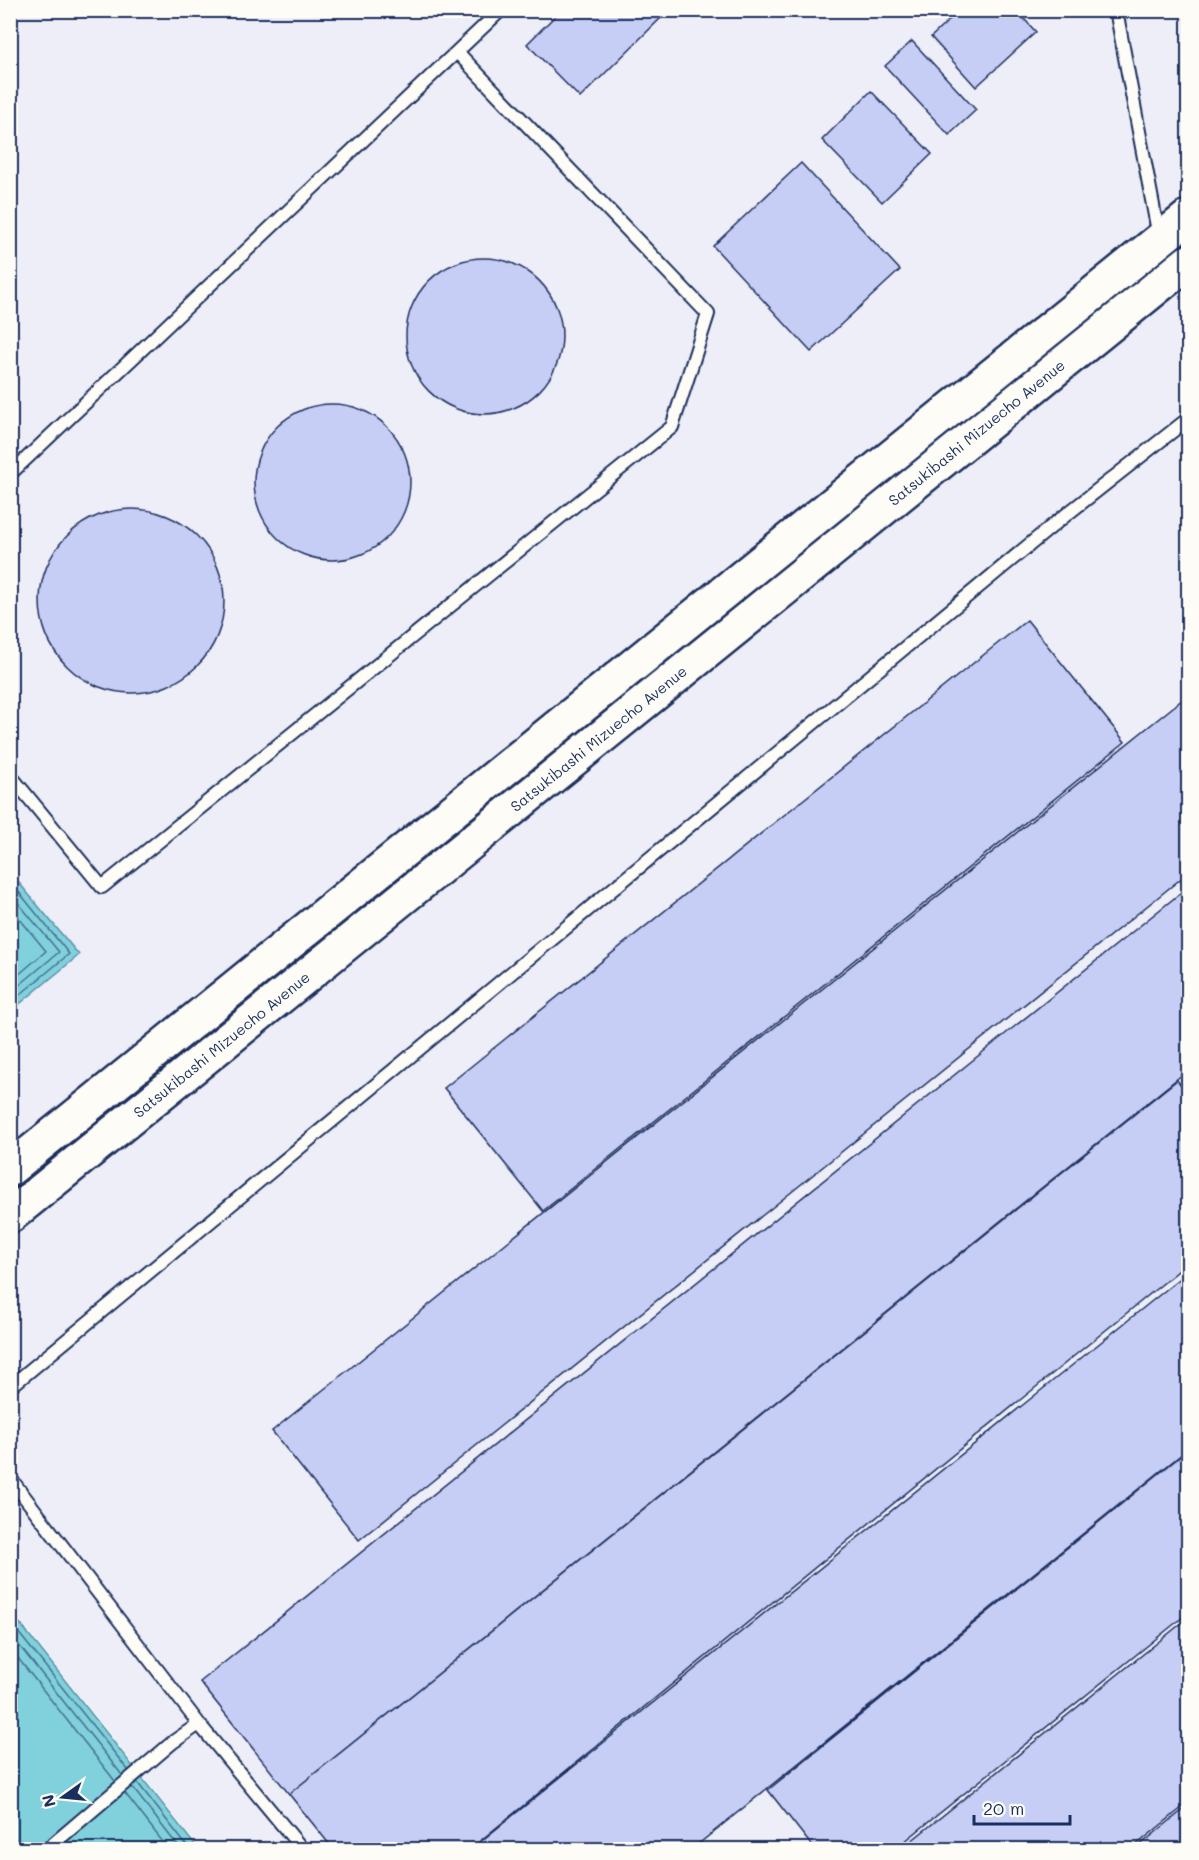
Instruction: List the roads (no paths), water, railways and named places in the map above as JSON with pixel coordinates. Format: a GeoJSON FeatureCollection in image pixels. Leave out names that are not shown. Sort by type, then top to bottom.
{"type":"FeatureCollection","features":[{"type":"Feature","properties":{"kind":"street"},"geometry":{"type":"LineString","coordinates":[[10,1169],[1188,218]]}},
{"type":"Feature","properties":{"kind":"street","name":"Satsukibashi Mizuecho Avenue"},"geometry":{"type":"LineString","coordinates":[[10,1216],[1188,262]]}},
{"type":"Feature","properties":{"kind":"lane"},"geometry":{"type":"LineString","coordinates":[[10,474],[501,10]]}},
{"type":"Feature","properties":{"kind":"lane"},"geometry":{"type":"LineString","coordinates":[[1116,10],[1160,241]]}},
{"type":"Feature","properties":{"kind":"lane"},"geometry":{"type":"LineString","coordinates":[[10,775],[102,887],[672,427],[708,314],[457,52]]}},
{"type":"Feature","properties":{"kind":"lane"},"geometry":{"type":"LineString","coordinates":[[10,1387],[1039,537],[1188,419]]}},
{"type":"Feature","properties":{"kind":"lane"},"geometry":{"type":"LineString","coordinates":[[10,1478],[200,1724],[303,1850]]}},
{"type":"Feature","properties":{"kind":"lane"},"geometry":{"type":"LineString","coordinates":[[46,1850],[173,1742],[200,1724]]}},
{"type":"Feature","properties":{"kind":"water"},"geometry":{"type":"Polygon","coordinates":[[[10,872],[79,955],[11,1011],[10,1011],[10,872]]]}},
{"type":"Feature","properties":{"kind":"water"},"geometry":{"type":"Polygon","coordinates":[[[11,1612],[198,1849],[11,1849],[11,1612]]]}}]}
